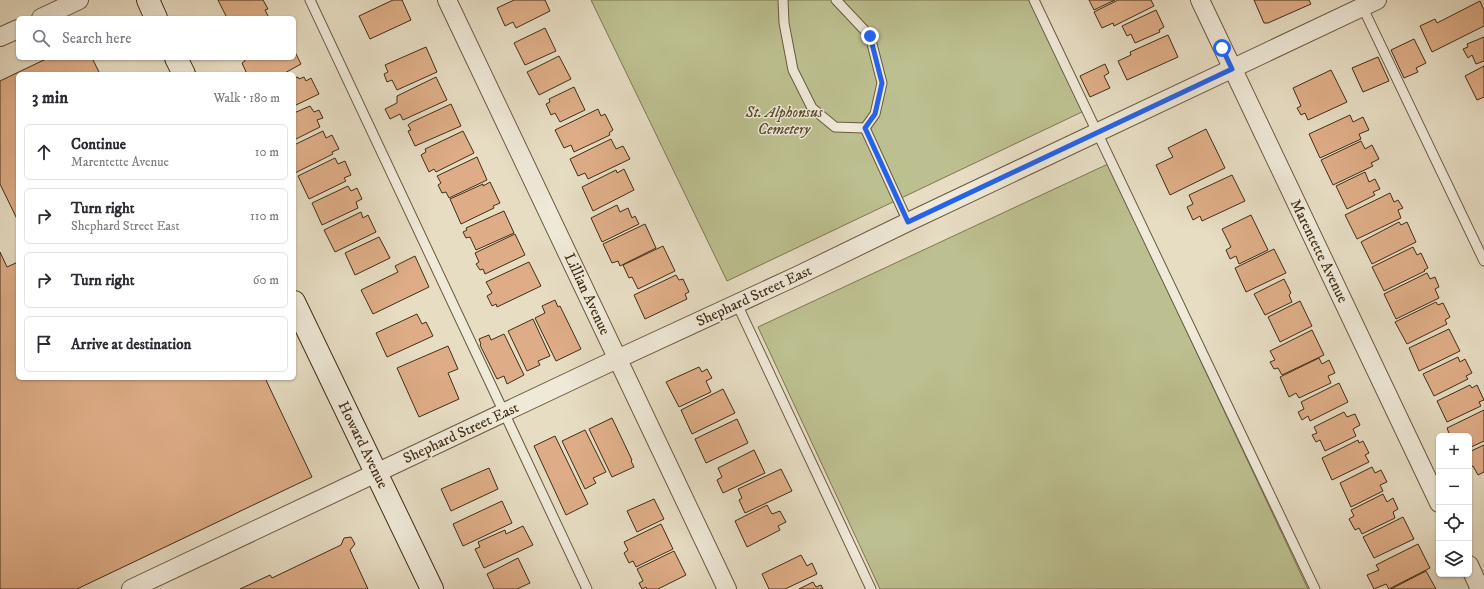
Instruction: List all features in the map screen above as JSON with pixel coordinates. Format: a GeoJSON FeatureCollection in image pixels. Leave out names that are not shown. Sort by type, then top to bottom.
{"type":"FeatureCollection","features":[{"type":"Feature","properties":{"kind":"main road"},"geometry":{"type":"LineString","coordinates":[[148,0],[155,16]]}},
{"type":"Feature","properties":{"kind":"main road"},"geometry":{"type":"LineString","coordinates":[[177,60],[183,72]]}},
{"type":"Feature","properties":{"kind":"main road","name":"Howard Avenue"},"geometry":{"type":"LineString","coordinates":[[296,306],[432,589]]}},
{"type":"Feature","properties":{"kind":"street"},"geometry":{"type":"LineString","coordinates":[[45,16],[79,0]]}},
{"type":"Feature","properties":{"kind":"street","name":"Lillian Avenue"},"geometry":{"type":"LineString","coordinates":[[447,0],[727,589]]}},
{"type":"Feature","properties":{"kind":"street","name":"Marentette Avenue"},"geometry":{"type":"LineString","coordinates":[[1200,0],[1436,497]]}},
{"type":"Feature","properties":{"kind":"street","name":"Shephard Street East"},"geometry":{"type":"LineString","coordinates":[[131,589],[1232,69],[1366,2]]}},
{"type":"Feature","properties":{"kind":"street"},"geometry":{"type":"LineString","coordinates":[[0,37],[16,30]]}},
{"type":"Feature","properties":{"kind":"street"},"geometry":{"type":"LineString","coordinates":[[1472,572],[1480,589]]}},
{"type":"Feature","properties":{"kind":"lane"},"geometry":{"type":"LineString","coordinates":[[310,0],[503,414],[587,589]]}},
{"type":"Feature","properties":{"kind":"lane"},"geometry":{"type":"LineString","coordinates":[[783,0],[784,23],[793,70],[812,108],[834,127],[865,128]]}},
{"type":"Feature","properties":{"kind":"lane"},"geometry":{"type":"LineString","coordinates":[[836,0],[870,36],[882,83],[875,114],[865,128]]}},
{"type":"Feature","properties":{"kind":"lane"},"geometry":{"type":"LineString","coordinates":[[1034,0],[1315,589]]}},
{"type":"Feature","properties":{"kind":"lane"},"geometry":{"type":"LineString","coordinates":[[1366,2],[1484,261]]}},
{"type":"Feature","properties":{"kind":"lane"},"geometry":{"type":"LineString","coordinates":[[865,128],[908,222]]}},
{"type":"Feature","properties":{"kind":"lane"},"geometry":{"type":"LineString","coordinates":[[737,304],[871,589]]}},
{"type":"Feature","properties":{"kind":"green space","name":"St. Alphonsus Cemetery"},"geometry":{"type":"Polygon","coordinates":[[[591,0],[1030,0],[1084,111],[727,281],[591,0]]]}},
{"type":"Feature","properties":{"kind":"green space"},"geometry":{"type":"Polygon","coordinates":[[[1108,164],[1308,589],[880,589],[758,327],[1108,164]]]}},
{"type":"Feature","properties":{"kind":"building"},"geometry":{"type":"Polygon","coordinates":[[[218,0],[263,0],[268,9],[265,10],[268,16],[226,16],[218,0]]]}},
{"type":"Feature","properties":{"kind":"building"},"geometry":{"type":"Polygon","coordinates":[[[393,0],[402,0],[411,20],[370,39],[359,16],[393,0]]]}},
{"type":"Feature","properties":{"kind":"building"},"geometry":{"type":"Polygon","coordinates":[[[514,0],[545,0],[550,11],[516,28],[513,22],[505,26],[497,8],[514,0]]]}},
{"type":"Feature","properties":{"kind":"building"},"geometry":{"type":"Polygon","coordinates":[[[1089,0],[1115,0],[1094,10],[1089,0]]]}},
{"type":"Feature","properties":{"kind":"building"},"geometry":{"type":"Polygon","coordinates":[[[1118,0],[1151,0],[1154,6],[1114,26],[1113,23],[1102,28],[1094,12],[1118,0]]]}},
{"type":"Feature","properties":{"kind":"building"},"geometry":{"type":"Polygon","coordinates":[[[1254,0],[1309,0],[1311,4],[1268,23],[1264,23],[1254,0]]]}},
{"type":"Feature","properties":{"kind":"building"},"geometry":{"type":"Polygon","coordinates":[[[1480,1],[1484,10],[1484,26],[1432,52],[1420,26],[1435,19],[1437,23],[1480,1]]]}},
{"type":"Feature","properties":{"kind":"building"},"geometry":{"type":"Polygon","coordinates":[[[1156,10],[1164,27],[1159,30],[1160,32],[1135,43],[1131,34],[1127,36],[1122,26],[1156,10]]]}},
{"type":"Feature","properties":{"kind":"building"},"geometry":{"type":"Polygon","coordinates":[[[545,28],[556,51],[525,65],[514,43],[545,28]]]}},
{"type":"Feature","properties":{"kind":"building"},"geometry":{"type":"Polygon","coordinates":[[[1168,35],[1178,57],[1127,80],[1118,61],[1131,55],[1130,52],[1168,35]]]}},
{"type":"Feature","properties":{"kind":"building"},"geometry":{"type":"Polygon","coordinates":[[[1484,37],[1484,61],[1476,64],[1472,55],[1468,58],[1463,49],[1468,47],[1467,44],[1484,37]]]}},
{"type":"Feature","properties":{"kind":"building"},"geometry":{"type":"Polygon","coordinates":[[[1414,39],[1426,63],[1416,68],[1418,72],[1404,78],[1391,50],[1414,39]]]}},
{"type":"Feature","properties":{"kind":"building"},"geometry":{"type":"Polygon","coordinates":[[[426,47],[437,72],[397,90],[392,80],[387,82],[384,74],[388,72],[385,65],[426,47]]]}},
{"type":"Feature","properties":{"kind":"building"},"geometry":{"type":"Polygon","coordinates":[[[296,54],[301,64],[287,72],[246,72],[242,63],[245,61],[296,60],[296,54]]]}},
{"type":"Feature","properties":{"kind":"building"},"geometry":{"type":"Polygon","coordinates":[[[559,56],[571,79],[539,95],[527,72],[559,56]]]}},
{"type":"Feature","properties":{"kind":"building"},"geometry":{"type":"Polygon","coordinates":[[[1378,57],[1389,81],[1363,92],[1352,68],[1378,57]]]}},
{"type":"Feature","properties":{"kind":"building"},"geometry":{"type":"Polygon","coordinates":[[[44,60],[93,60],[99,72],[19,72],[44,60]]]}},
{"type":"Feature","properties":{"kind":"building"},"geometry":{"type":"Polygon","coordinates":[[[1105,64],[1109,73],[1104,76],[1110,88],[1090,97],[1080,76],[1105,64]]]}},
{"type":"Feature","properties":{"kind":"building"},"geometry":{"type":"Polygon","coordinates":[[[1484,66],[1484,97],[1477,100],[1465,76],[1484,66]]]}},
{"type":"Feature","properties":{"kind":"building"},"geometry":{"type":"Polygon","coordinates":[[[1331,70],[1347,102],[1308,120],[1305,113],[1301,115],[1297,108],[1301,106],[1293,88],[1331,70]]]}},
{"type":"Feature","properties":{"kind":"building"},"geometry":{"type":"Polygon","coordinates":[[[16,73],[16,217],[0,184],[0,81],[16,73]]]}},
{"type":"Feature","properties":{"kind":"building"},"geometry":{"type":"Polygon","coordinates":[[[298,77],[299,79],[304,77],[306,81],[311,78],[319,94],[296,105],[296,78],[298,77]]]}},
{"type":"Feature","properties":{"kind":"building"},"geometry":{"type":"Polygon","coordinates":[[[436,77],[447,100],[403,120],[400,114],[390,119],[385,109],[397,103],[397,96],[436,77]]]}},
{"type":"Feature","properties":{"kind":"building"},"geometry":{"type":"Polygon","coordinates":[[[574,87],[585,110],[560,122],[555,113],[551,115],[546,104],[550,102],[549,99],[574,87]]]}},
{"type":"Feature","properties":{"kind":"building"},"geometry":{"type":"Polygon","coordinates":[[[451,104],[461,126],[415,146],[408,131],[411,130],[408,125],[451,104]]]}},
{"type":"Feature","properties":{"kind":"building"},"geometry":{"type":"Polygon","coordinates":[[[310,106],[314,112],[319,110],[323,118],[317,120],[320,127],[296,139],[296,112],[310,106]]]}},
{"type":"Feature","properties":{"kind":"building"},"geometry":{"type":"Polygon","coordinates":[[[598,109],[601,116],[605,114],[613,130],[609,133],[610,135],[574,152],[571,145],[564,148],[555,130],[598,109]]]}},
{"type":"Feature","properties":{"kind":"building"},"geometry":{"type":"Polygon","coordinates":[[[1350,115],[1353,122],[1363,117],[1369,130],[1359,134],[1361,139],[1320,158],[1309,134],[1350,115]]]}},
{"type":"Feature","properties":{"kind":"building"},"geometry":{"type":"Polygon","coordinates":[[[1206,129],[1225,168],[1170,195],[1156,165],[1173,157],[1168,148],[1206,129]]]}},
{"type":"Feature","properties":{"kind":"building"},"geometry":{"type":"Polygon","coordinates":[[[323,131],[326,138],[332,135],[339,149],[332,152],[333,154],[296,172],[296,144],[323,131]]]}},
{"type":"Feature","properties":{"kind":"building"},"geometry":{"type":"Polygon","coordinates":[[[463,131],[474,153],[436,172],[434,169],[429,172],[421,155],[426,152],[425,149],[463,131]]]}},
{"type":"Feature","properties":{"kind":"building"},"geometry":{"type":"Polygon","coordinates":[[[611,139],[616,149],[623,146],[630,159],[588,179],[585,173],[578,176],[570,159],[611,139]]]}},
{"type":"Feature","properties":{"kind":"building"},"geometry":{"type":"Polygon","coordinates":[[[1361,141],[1365,149],[1372,145],[1379,159],[1371,163],[1373,166],[1333,185],[1321,160],[1361,141]]]}},
{"type":"Feature","properties":{"kind":"building"},"geometry":{"type":"Polygon","coordinates":[[[477,157],[487,180],[449,198],[446,192],[442,193],[438,185],[441,183],[437,176],[477,157]]]}},
{"type":"Feature","properties":{"kind":"building"},"geometry":{"type":"Polygon","coordinates":[[[335,158],[338,164],[345,161],[351,175],[344,178],[346,181],[309,199],[298,176],[335,158]]]}},
{"type":"Feature","properties":{"kind":"building"},"geometry":{"type":"Polygon","coordinates":[[[624,169],[634,190],[593,211],[582,187],[616,170],[617,173],[624,169]]]}},
{"type":"Feature","properties":{"kind":"building"},"geometry":{"type":"Polygon","coordinates":[[[1365,172],[1369,182],[1375,179],[1380,189],[1373,192],[1375,195],[1347,209],[1336,186],[1365,172]]]}},
{"type":"Feature","properties":{"kind":"building"},"geometry":{"type":"Polygon","coordinates":[[[1232,175],[1245,201],[1202,221],[1200,216],[1193,220],[1187,207],[1193,204],[1189,195],[1232,175]]]}},
{"type":"Feature","properties":{"kind":"building"},"geometry":{"type":"Polygon","coordinates":[[[490,182],[500,203],[493,206],[494,208],[461,224],[450,199],[490,182]]]}},
{"type":"Feature","properties":{"kind":"building"},"geometry":{"type":"Polygon","coordinates":[[[348,186],[351,191],[357,188],[362,199],[356,202],[358,208],[322,225],[312,203],[348,186]]]}},
{"type":"Feature","properties":{"kind":"building"},"geometry":{"type":"Polygon","coordinates":[[[1390,193],[1394,202],[1398,200],[1403,208],[1398,210],[1401,218],[1357,239],[1345,215],[1390,193]]]}},
{"type":"Feature","properties":{"kind":"building"},"geometry":{"type":"Polygon","coordinates":[[[617,205],[620,212],[628,208],[632,218],[635,216],[639,224],[602,242],[591,218],[617,205]]]}},
{"type":"Feature","properties":{"kind":"building"},"geometry":{"type":"Polygon","coordinates":[[[504,211],[514,233],[476,250],[470,237],[466,238],[463,232],[467,230],[466,228],[504,211]]]}},
{"type":"Feature","properties":{"kind":"building"},"geometry":{"type":"Polygon","coordinates":[[[361,212],[363,218],[368,215],[376,232],[335,252],[324,230],[361,212]]]}},
{"type":"Feature","properties":{"kind":"building"},"geometry":{"type":"Polygon","coordinates":[[[1251,215],[1268,250],[1239,264],[1236,256],[1230,259],[1226,250],[1231,247],[1222,229],[1251,215]]]}},
{"type":"Feature","properties":{"kind":"building"},"geometry":{"type":"Polygon","coordinates":[[[1399,222],[1401,225],[1407,222],[1416,242],[1372,264],[1361,242],[1399,222]]]}},
{"type":"Feature","properties":{"kind":"building"},"geometry":{"type":"Polygon","coordinates":[[[645,224],[656,248],[620,266],[618,261],[612,263],[603,244],[645,224]]]}},
{"type":"Feature","properties":{"kind":"building"},"geometry":{"type":"Polygon","coordinates":[[[515,234],[525,255],[485,274],[483,269],[480,270],[476,264],[479,262],[475,253],[515,234]]]}},
{"type":"Feature","properties":{"kind":"building"},"geometry":{"type":"Polygon","coordinates":[[[379,237],[390,258],[355,275],[345,253],[379,237]]]}},
{"type":"Feature","properties":{"kind":"building"},"geometry":{"type":"Polygon","coordinates":[[[663,246],[675,271],[638,289],[632,277],[629,278],[623,265],[663,246]]]}},
{"type":"Feature","properties":{"kind":"building"},"geometry":{"type":"Polygon","coordinates":[[[1413,247],[1417,255],[1421,253],[1428,268],[1424,270],[1425,271],[1384,291],[1372,267],[1413,247]]]}},
{"type":"Feature","properties":{"kind":"building"},"geometry":{"type":"Polygon","coordinates":[[[1274,249],[1286,273],[1246,292],[1235,268],[1274,249]]]}},
{"type":"Feature","properties":{"kind":"building"},"geometry":{"type":"Polygon","coordinates":[[[0,252],[7,267],[16,263],[16,380],[266,380],[312,477],[77,589],[0,589],[0,252]]]}},
{"type":"Feature","properties":{"kind":"building"},"geometry":{"type":"Polygon","coordinates":[[[415,256],[429,287],[373,314],[361,290],[398,272],[395,266],[415,256]]]}},
{"type":"Feature","properties":{"kind":"building"},"geometry":{"type":"Polygon","coordinates":[[[529,262],[541,286],[497,307],[496,304],[492,306],[487,296],[492,293],[486,282],[529,262]]]}},
{"type":"Feature","properties":{"kind":"building"},"geometry":{"type":"Polygon","coordinates":[[[1427,273],[1430,279],[1435,277],[1439,287],[1435,289],[1439,298],[1396,319],[1384,294],[1427,273]]]}},
{"type":"Feature","properties":{"kind":"building"},"geometry":{"type":"Polygon","coordinates":[[[676,275],[679,280],[683,279],[689,292],[685,294],[687,299],[645,319],[634,295],[676,275]]]}},
{"type":"Feature","properties":{"kind":"building"},"geometry":{"type":"Polygon","coordinates":[[[1284,279],[1291,293],[1289,295],[1292,302],[1265,315],[1254,294],[1284,279]]]}},
{"type":"Feature","properties":{"kind":"building"},"geometry":{"type":"Polygon","coordinates":[[[555,300],[558,307],[560,306],[581,349],[556,361],[535,318],[545,313],[542,306],[555,300]]]}},
{"type":"Feature","properties":{"kind":"building"},"geometry":{"type":"Polygon","coordinates":[[[1300,301],[1312,326],[1280,342],[1268,317],[1300,301]]]}},
{"type":"Feature","properties":{"kind":"building"},"geometry":{"type":"Polygon","coordinates":[[[1436,302],[1438,305],[1443,303],[1450,317],[1445,320],[1447,324],[1407,344],[1395,322],[1436,302]]]}},
{"type":"Feature","properties":{"kind":"building"},"geometry":{"type":"Polygon","coordinates":[[[417,314],[422,324],[426,322],[433,336],[387,357],[376,333],[417,314]]]}},
{"type":"Feature","properties":{"kind":"building"},"geometry":{"type":"Polygon","coordinates":[[[533,319],[550,356],[538,361],[540,365],[527,371],[508,331],[533,319]]]}},
{"type":"Feature","properties":{"kind":"building"},"geometry":{"type":"Polygon","coordinates":[[[1449,329],[1460,351],[1419,371],[1409,348],[1449,329]]]}},
{"type":"Feature","properties":{"kind":"building"},"geometry":{"type":"Polygon","coordinates":[[[1312,330],[1324,355],[1282,375],[1278,368],[1274,369],[1270,362],[1275,360],[1270,351],[1312,330]]]}},
{"type":"Feature","properties":{"kind":"building"},"geometry":{"type":"Polygon","coordinates":[[[504,334],[524,375],[507,384],[504,376],[497,379],[480,345],[479,339],[489,335],[491,340],[504,334]]]}},
{"type":"Feature","properties":{"kind":"building"},"geometry":{"type":"Polygon","coordinates":[[[448,346],[458,369],[448,373],[459,399],[419,417],[397,368],[448,346]]]}},
{"type":"Feature","properties":{"kind":"building"},"geometry":{"type":"Polygon","coordinates":[[[1458,357],[1460,362],[1465,359],[1472,373],[1466,376],[1468,379],[1434,396],[1423,374],[1458,357]]]}},
{"type":"Feature","properties":{"kind":"building"},"geometry":{"type":"Polygon","coordinates":[[[1319,358],[1322,364],[1329,360],[1335,373],[1328,376],[1331,383],[1299,398],[1296,393],[1289,397],[1280,377],[1319,358]]]}},
{"type":"Feature","properties":{"kind":"building"},"geometry":{"type":"Polygon","coordinates":[[[699,367],[702,372],[707,369],[712,378],[706,381],[711,392],[679,407],[666,382],[699,367]]]}},
{"type":"Feature","properties":{"kind":"building"},"geometry":{"type":"Polygon","coordinates":[[[1339,383],[1348,402],[1310,421],[1308,416],[1302,420],[1298,412],[1304,409],[1301,402],[1339,383]]]}},
{"type":"Feature","properties":{"kind":"building"},"geometry":{"type":"Polygon","coordinates":[[[1470,385],[1472,388],[1477,385],[1484,400],[1479,402],[1481,406],[1447,422],[1437,401],[1470,385]]]}},
{"type":"Feature","properties":{"kind":"building"},"geometry":{"type":"Polygon","coordinates":[[[723,389],[735,413],[692,434],[681,410],[723,389]]]}},
{"type":"Feature","properties":{"kind":"building"},"geometry":{"type":"Polygon","coordinates":[[[1484,410],[1484,441],[1472,447],[1472,433],[1449,433],[1447,428],[1484,410]]]}},
{"type":"Feature","properties":{"kind":"building"},"geometry":{"type":"Polygon","coordinates":[[[1344,412],[1347,417],[1355,414],[1360,425],[1353,429],[1356,436],[1325,451],[1320,440],[1316,442],[1312,435],[1317,433],[1314,427],[1344,412]]]}},
{"type":"Feature","properties":{"kind":"building"},"geometry":{"type":"Polygon","coordinates":[[[612,418],[634,467],[612,477],[589,429],[612,418]]]}},
{"type":"Feature","properties":{"kind":"building"},"geometry":{"type":"Polygon","coordinates":[[[737,419],[748,443],[706,463],[695,439],[737,419]]]}},
{"type":"Feature","properties":{"kind":"building"},"geometry":{"type":"Polygon","coordinates":[[[585,430],[606,472],[593,478],[596,483],[585,489],[562,441],[585,430]]]}},
{"type":"Feature","properties":{"kind":"building"},"geometry":{"type":"Polygon","coordinates":[[[555,436],[588,504],[566,515],[534,446],[555,436]]]}},
{"type":"Feature","properties":{"kind":"building"},"geometry":{"type":"Polygon","coordinates":[[[1358,440],[1359,443],[1363,441],[1369,453],[1365,455],[1369,462],[1332,480],[1322,458],[1358,440]]]}},
{"type":"Feature","properties":{"kind":"building"},"geometry":{"type":"Polygon","coordinates":[[[1484,445],[1484,472],[1478,475],[1472,466],[1472,451],[1484,445]]]}},
{"type":"Feature","properties":{"kind":"building"},"geometry":{"type":"Polygon","coordinates":[[[754,450],[765,473],[723,493],[717,480],[722,477],[718,468],[754,450]]]}},
{"type":"Feature","properties":{"kind":"building"},"geometry":{"type":"Polygon","coordinates":[[[1372,467],[1375,473],[1381,470],[1387,482],[1380,485],[1383,491],[1351,507],[1340,483],[1372,467]]]}},
{"type":"Feature","properties":{"kind":"building"},"geometry":{"type":"Polygon","coordinates":[[[489,468],[498,489],[451,511],[441,489],[489,468]]]}},
{"type":"Feature","properties":{"kind":"building"},"geometry":{"type":"Polygon","coordinates":[[[781,469],[792,491],[745,513],[739,500],[742,498],[738,489],[781,469]]]}},
{"type":"Feature","properties":{"kind":"building"},"geometry":{"type":"Polygon","coordinates":[[[1383,494],[1387,502],[1393,498],[1398,509],[1393,512],[1395,518],[1362,534],[1359,528],[1355,530],[1349,519],[1354,516],[1351,510],[1383,494]]]}},
{"type":"Feature","properties":{"kind":"building"},"geometry":{"type":"Polygon","coordinates":[[[654,499],[664,519],[637,532],[627,511],[654,499]]]}},
{"type":"Feature","properties":{"kind":"building"},"geometry":{"type":"Polygon","coordinates":[[[502,501],[512,523],[463,546],[453,524],[502,501]]]}},
{"type":"Feature","properties":{"kind":"building"},"geometry":{"type":"Polygon","coordinates":[[[767,505],[772,514],[780,511],[786,522],[778,526],[780,530],[747,547],[735,521],[767,505]]]}},
{"type":"Feature","properties":{"kind":"building"},"geometry":{"type":"Polygon","coordinates":[[[1403,517],[1414,539],[1374,558],[1363,537],[1403,517]]]}},
{"type":"Feature","properties":{"kind":"building"},"geometry":{"type":"Polygon","coordinates":[[[661,524],[673,549],[636,567],[633,561],[629,563],[624,553],[628,550],[624,542],[661,524]]]}},
{"type":"Feature","properties":{"kind":"building"},"geometry":{"type":"Polygon","coordinates":[[[523,526],[533,545],[484,568],[475,549],[480,547],[478,542],[505,530],[506,534],[523,526]]]}},
{"type":"Feature","properties":{"kind":"building"},"geometry":{"type":"Polygon","coordinates":[[[351,537],[355,544],[350,550],[368,589],[240,589],[270,575],[272,578],[341,545],[344,538],[351,537]]]}},
{"type":"Feature","properties":{"kind":"building"},"geometry":{"type":"Polygon","coordinates":[[[1418,544],[1430,568],[1389,589],[1386,584],[1374,589],[1367,575],[1379,570],[1376,565],[1418,544]]]}},
{"type":"Feature","properties":{"kind":"building"},"geometry":{"type":"Polygon","coordinates":[[[674,551],[686,575],[658,589],[647,589],[646,587],[642,589],[639,583],[643,581],[637,569],[674,551]]]}},
{"type":"Feature","properties":{"kind":"building"},"geometry":{"type":"Polygon","coordinates":[[[801,555],[807,566],[812,563],[817,574],[785,589],[769,589],[762,574],[801,555]]]}},
{"type":"Feature","properties":{"kind":"building"},"geometry":{"type":"Polygon","coordinates":[[[518,558],[530,583],[517,589],[494,589],[487,574],[518,558]]]}},
{"type":"Feature","properties":{"kind":"building"},"geometry":{"type":"Polygon","coordinates":[[[1426,571],[1436,589],[1391,589],[1426,571]]]}},
{"type":"Feature","properties":{"kind":"building"},"geometry":{"type":"Polygon","coordinates":[[[813,582],[816,587],[821,585],[823,589],[799,589],[813,582]]]}},
{"type":"Feature","properties":{"kind":"route"},"geometry":{"type":"LineString","coordinates":[[870,36],[882,83],[875,114],[865,128],[908,222],[1232,69],[1222,48]]}}]}
